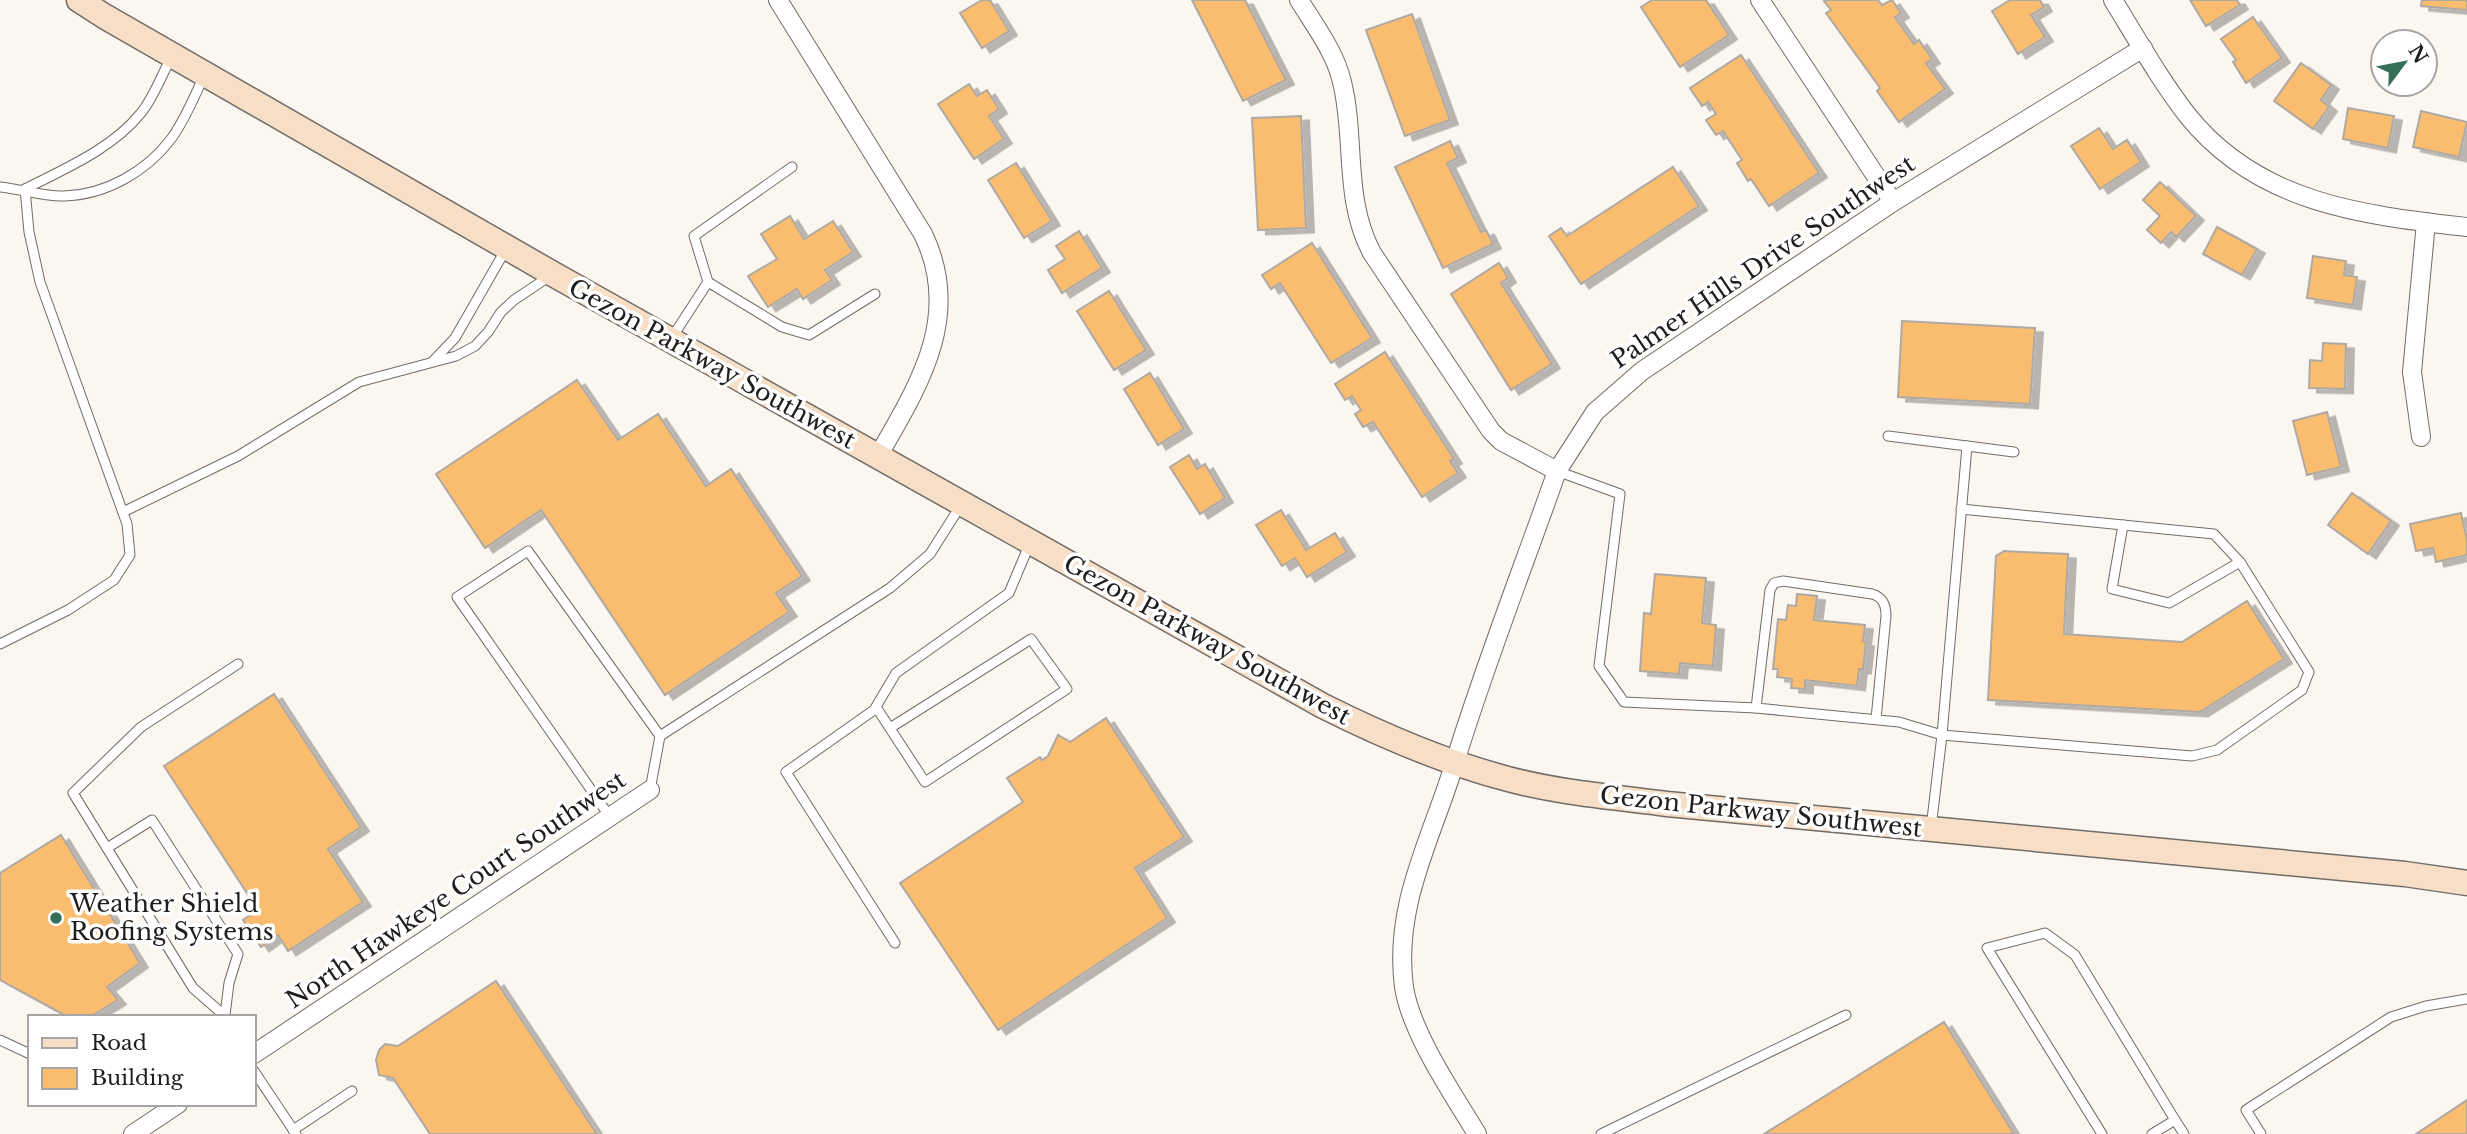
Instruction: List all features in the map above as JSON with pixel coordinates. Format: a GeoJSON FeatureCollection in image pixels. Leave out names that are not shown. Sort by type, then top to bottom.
{"type":"FeatureCollection","features":[{"type":"Feature","properties":{"kind":"main road","name":"Gezon Parkway Southwest"},"geometry":{"type":"LineString","coordinates":[[79,0],[552,274],[1323,706],[1370,730],[1455,763],[1509,779],[1589,794],[1667,804],[2405,874],[2467,883]]}},
{"type":"Feature","properties":{"kind":"street"},"geometry":{"type":"LineString","coordinates":[[1299,0],[1331,53],[1342,81],[1353,196],[1362,230],[1372,253],[1491,431],[1501,442],[1557,471]]}},
{"type":"Feature","properties":{"kind":"street"},"geometry":{"type":"LineString","coordinates":[[1760,0],[1893,202]]}},
{"type":"Feature","properties":{"kind":"street"},"geometry":{"type":"LineString","coordinates":[[2113,0],[2189,117],[2231,159],[2259,177],[2285,190],[2340,209],[2467,227]]}},
{"type":"Feature","properties":{"kind":"street"},"geometry":{"type":"LineString","coordinates":[[783,2],[923,234],[938,276],[939,311],[933,343],[912,397],[878,456]]}},
{"type":"Feature","properties":{"kind":"street","name":"Palmer Hills Drive Southwest"},"geometry":{"type":"LineString","coordinates":[[1477,1134],[1413,1023],[1405,988],[1405,914],[1465,726],[1557,471],[1595,412],[1642,370],[1893,202],[2143,48]]}},
{"type":"Feature","properties":{"kind":"street"},"geometry":{"type":"LineString","coordinates":[[2421,438],[2412,372],[2426,222]]}},
{"type":"Feature","properties":{"kind":"street","name":"North Hawkeye Court Southwest"},"geometry":{"type":"LineString","coordinates":[[256,1053],[650,790]]}},
{"type":"Feature","properties":{"kind":"street"},"geometry":{"type":"LineString","coordinates":[[133,1134],[175,1106]]}},
{"type":"Feature","properties":{"kind":"lane"},"geometry":{"type":"LineString","coordinates":[[25,190],[96,151],[120,133],[141,112],[173,56]]}},
{"type":"Feature","properties":{"kind":"lane"},"geometry":{"type":"LineString","coordinates":[[0,187],[63,196],[87,193],[137,172],[156,157],[173,137],[205,75]]}},
{"type":"Feature","properties":{"kind":"lane"},"geometry":{"type":"LineString","coordinates":[[792,167],[694,236],[708,282],[782,327],[809,335],[875,294]]}},
{"type":"Feature","properties":{"kind":"lane"},"geometry":{"type":"LineString","coordinates":[[0,644],[68,610],[114,580],[130,555],[127,524],[40,282],[29,232],[25,190]]}},
{"type":"Feature","properties":{"kind":"lane"},"geometry":{"type":"LineString","coordinates":[[433,361],[455,338],[468,318],[506,247]]}},
{"type":"Feature","properties":{"kind":"lane"},"geometry":{"type":"LineString","coordinates":[[123,512],[238,456],[359,382],[456,356],[475,346],[488,332],[500,312],[552,274]]}},
{"type":"Feature","properties":{"kind":"lane"},"geometry":{"type":"LineString","coordinates":[[670,340],[708,282]]}},
{"type":"Feature","properties":{"kind":"lane"},"geometry":{"type":"LineString","coordinates":[[1888,436],[2014,452]]}},
{"type":"Feature","properties":{"kind":"lane"},"geometry":{"type":"LineString","coordinates":[[1931,830],[1967,446]]}},
{"type":"Feature","properties":{"kind":"lane"},"geometry":{"type":"LineString","coordinates":[[1557,471],[1620,494],[1599,666],[1624,702],[1756,708],[1876,719],[1899,722],[1942,735],[2192,756],[2217,750],[2302,690],[2309,671],[2240,562],[2214,534],[1961,509]]}},
{"type":"Feature","properties":{"kind":"lane"},"geometry":{"type":"LineString","coordinates":[[660,736],[890,588],[930,554],[962,503]]}},
{"type":"Feature","properties":{"kind":"lane"},"geometry":{"type":"LineString","coordinates":[[2123,525],[2112,589],[2169,603],[2240,562]]}},
{"type":"Feature","properties":{"kind":"lane"},"geometry":{"type":"LineString","coordinates":[[895,943],[786,772],[876,707],[896,673],[1009,593],[1030,542]]}},
{"type":"Feature","properties":{"kind":"lane"},"geometry":{"type":"LineString","coordinates":[[610,817],[457,597],[528,551],[660,736],[650,790]]}},
{"type":"Feature","properties":{"kind":"lane"},"geometry":{"type":"LineString","coordinates":[[1756,708],[1770,590],[1774,583],[1783,581],[1872,594],[1880,598],[1885,606],[1886,616],[1876,719]]}},
{"type":"Feature","properties":{"kind":"lane"},"geometry":{"type":"LineString","coordinates":[[876,707],[925,782],[1067,690],[1031,639],[890,728]]}},
{"type":"Feature","properties":{"kind":"lane"},"geometry":{"type":"LineString","coordinates":[[224,1015],[193,988],[73,793],[141,727],[238,664]]}},
{"type":"Feature","properties":{"kind":"lane"},"geometry":{"type":"LineString","coordinates":[[107,848],[152,820],[238,954],[229,983],[225,1015]]}},
{"type":"Feature","properties":{"kind":"lane"},"geometry":{"type":"LineString","coordinates":[[2102,1134],[1987,948],[2045,933],[2075,955],[2184,1134]]}},
{"type":"Feature","properties":{"kind":"lane"},"geometry":{"type":"LineString","coordinates":[[2261,1134],[2246,1110],[2391,1017],[2426,1006],[2467,999]]}},
{"type":"Feature","properties":{"kind":"lane"},"geometry":{"type":"LineString","coordinates":[[1601,1134],[1846,1014]]}},
{"type":"Feature","properties":{"kind":"lane"},"geometry":{"type":"LineString","coordinates":[[0,1040],[28,1053]]}},
{"type":"Feature","properties":{"kind":"lane"},"geometry":{"type":"LineString","coordinates":[[256,1073],[295,1132],[352,1091]]}},
{"type":"Feature","properties":{"kind":"lane"},"geometry":{"type":"LineString","coordinates":[[2152,1134],[2175,1120]]}},
{"type":"Feature","properties":{"kind":"building"},"geometry":{"type":"Polygon","coordinates":[[[982,0],[990,0],[1009,31],[982,48],[960,13],[982,0]]]}},
{"type":"Feature","properties":{"kind":"building"},"geometry":{"type":"Polygon","coordinates":[[[1192,0],[1245,0],[1286,80],[1243,101],[1192,0]]]}},
{"type":"Feature","properties":{"kind":"building"},"geometry":{"type":"Polygon","coordinates":[[[1652,0],[1706,0],[1729,35],[1680,67],[1641,7],[1652,0]]]}},
{"type":"Feature","properties":{"kind":"building"},"geometry":{"type":"Polygon","coordinates":[[[1878,0],[1882,5],[1892,0],[1901,13],[1895,17],[1914,44],[1919,40],[1932,59],[1926,63],[1945,89],[1899,122],[1877,91],[1880,88],[1826,13],[1831,10],[1824,1],[1878,0]]]}},
{"type":"Feature","properties":{"kind":"building"},"geometry":{"type":"Polygon","coordinates":[[[2010,0],[2040,0],[2044,7],[2031,15],[2045,37],[2018,54],[1992,11],[2010,0]]]}},
{"type":"Feature","properties":{"kind":"building"},"geometry":{"type":"Polygon","coordinates":[[[2190,0],[2237,0],[2240,5],[2206,26],[2190,0]]]}},
{"type":"Feature","properties":{"kind":"building"},"geometry":{"type":"Polygon","coordinates":[[[2422,0],[2467,0],[2467,10],[2421,6],[2422,0]]]}},
{"type":"Feature","properties":{"kind":"building"},"geometry":{"type":"Polygon","coordinates":[[[1412,14],[1450,120],[1405,136],[1366,30],[1412,14]]]}},
{"type":"Feature","properties":{"kind":"building"},"geometry":{"type":"Polygon","coordinates":[[[2253,17],[2282,58],[2246,83],[2233,62],[2236,60],[2221,39],[2253,17]]]}},
{"type":"Feature","properties":{"kind":"building"},"geometry":{"type":"Polygon","coordinates":[[[1741,55],[1819,173],[1769,206],[1751,179],[1748,181],[1737,163],[1742,160],[1723,131],[1716,135],[1706,120],[1716,114],[1708,102],[1702,106],[1690,88],[1741,55]]]}},
{"type":"Feature","properties":{"kind":"building"},"geometry":{"type":"Polygon","coordinates":[[[2301,63],[2331,85],[2321,100],[2329,107],[2313,129],[2274,101],[2301,63]]]}},
{"type":"Feature","properties":{"kind":"building"},"geometry":{"type":"Polygon","coordinates":[[[969,84],[977,96],[987,90],[999,109],[989,116],[1004,139],[974,159],[938,104],[969,84]]]}},
{"type":"Feature","properties":{"kind":"building"},"geometry":{"type":"Polygon","coordinates":[[[2348,108],[2394,116],[2388,148],[2343,139],[2348,108]]]}},
{"type":"Feature","properties":{"kind":"building"},"geometry":{"type":"Polygon","coordinates":[[[2421,111],[2467,122],[2459,157],[2413,147],[2421,111]]]}},
{"type":"Feature","properties":{"kind":"building"},"geometry":{"type":"Polygon","coordinates":[[[1301,116],[1306,228],[1258,230],[1252,118],[1301,116]]]}},
{"type":"Feature","properties":{"kind":"building"},"geometry":{"type":"Polygon","coordinates":[[[2099,128],[2113,149],[2127,140],[2141,162],[2100,189],[2071,146],[2099,128]]]}},
{"type":"Feature","properties":{"kind":"building"},"geometry":{"type":"Polygon","coordinates":[[[1450,141],[1458,158],[1447,163],[1481,232],[1486,230],[1493,244],[1443,268],[1395,167],[1450,141]]]}},
{"type":"Feature","properties":{"kind":"building"},"geometry":{"type":"Polygon","coordinates":[[[1016,163],[1052,221],[1024,238],[988,180],[1016,163]]]}},
{"type":"Feature","properties":{"kind":"building"},"geometry":{"type":"Polygon","coordinates":[[[1673,167],[1699,206],[1581,284],[1549,236],[1561,228],[1567,236],[1673,167]]]}},
{"type":"Feature","properties":{"kind":"building"},"geometry":{"type":"Polygon","coordinates":[[[2160,182],[2196,216],[2176,237],[2171,232],[2161,243],[2147,230],[2160,216],[2143,200],[2160,182]]]}},
{"type":"Feature","properties":{"kind":"building"},"geometry":{"type":"Polygon","coordinates":[[[790,216],[804,239],[833,221],[853,252],[825,270],[832,280],[803,299],[797,289],[768,307],[748,276],[777,259],[761,234],[790,216]]]}},
{"type":"Feature","properties":{"kind":"building"},"geometry":{"type":"Polygon","coordinates":[[[2217,227],[2257,249],[2242,275],[2203,254],[2217,227]]]}},
{"type":"Feature","properties":{"kind":"building"},"geometry":{"type":"Polygon","coordinates":[[[1079,231],[1102,268],[1062,293],[1048,270],[1065,259],[1056,246],[1079,231]]]}},
{"type":"Feature","properties":{"kind":"building"},"geometry":{"type":"Polygon","coordinates":[[[1312,243],[1372,338],[1331,363],[1280,283],[1271,289],[1262,275],[1312,243]]]}},
{"type":"Feature","properties":{"kind":"building"},"geometry":{"type":"Polygon","coordinates":[[[2313,256],[2346,261],[2344,275],[2357,277],[2353,305],[2307,298],[2313,256]]]}},
{"type":"Feature","properties":{"kind":"building"},"geometry":{"type":"Polygon","coordinates":[[[1499,263],[1508,278],[1501,283],[1552,364],[1511,390],[1451,294],[1499,263]]]}},
{"type":"Feature","properties":{"kind":"building"},"geometry":{"type":"Polygon","coordinates":[[[1109,291],[1146,350],[1114,370],[1077,311],[1109,291]]]}},
{"type":"Feature","properties":{"kind":"building"},"geometry":{"type":"Polygon","coordinates":[[[1902,321],[2035,328],[2030,404],[1898,397],[1902,321]]]}},
{"type":"Feature","properties":{"kind":"building"},"geometry":{"type":"Polygon","coordinates":[[[2323,343],[2346,344],[2345,389],[2309,388],[2310,360],[2322,361],[2323,343]]]}},
{"type":"Feature","properties":{"kind":"building"},"geometry":{"type":"Polygon","coordinates":[[[1385,352],[1454,459],[1450,461],[1458,473],[1422,497],[1373,422],[1363,427],[1355,414],[1361,410],[1352,396],[1345,400],[1335,384],[1385,352]]]}},
{"type":"Feature","properties":{"kind":"building"},"geometry":{"type":"Polygon","coordinates":[[[1150,373],[1184,429],[1158,445],[1124,389],[1150,373]]]}},
{"type":"Feature","properties":{"kind":"building"},"geometry":{"type":"Polygon","coordinates":[[[577,380],[618,440],[658,414],[706,486],[731,469],[802,576],[776,593],[789,612],[665,695],[541,510],[485,548],[436,474],[577,380]]]}},
{"type":"Feature","properties":{"kind":"building"},"geometry":{"type":"Polygon","coordinates":[[[2327,412],[2341,467],[2307,475],[2293,421],[2327,412]]]}},
{"type":"Feature","properties":{"kind":"building"},"geometry":{"type":"Polygon","coordinates":[[[1189,455],[1197,469],[1205,464],[1225,498],[1200,514],[1170,467],[1189,455]]]}},
{"type":"Feature","properties":{"kind":"building"},"geometry":{"type":"Polygon","coordinates":[[[2352,493],[2391,521],[2368,554],[2328,525],[2352,493]]]}},
{"type":"Feature","properties":{"kind":"building"},"geometry":{"type":"Polygon","coordinates":[[[1281,510],[1306,550],[1335,533],[1347,552],[1307,577],[1295,558],[1282,566],[1256,525],[1281,510]]]}},
{"type":"Feature","properties":{"kind":"building"},"geometry":{"type":"Polygon","coordinates":[[[2461,513],[2467,540],[2467,555],[2436,562],[2433,548],[2416,551],[2410,524],[2461,513]]]}},
{"type":"Feature","properties":{"kind":"building"},"geometry":{"type":"Polygon","coordinates":[[[2004,551],[2068,554],[2064,634],[2182,642],[2247,601],[2284,659],[2200,712],[1988,700],[1996,556],[2004,551]]]}},
{"type":"Feature","properties":{"kind":"building"},"geometry":{"type":"Polygon","coordinates":[[[1655,574],[1706,578],[1702,623],[1716,625],[1713,666],[1680,663],[1679,674],[1640,671],[1644,613],[1651,614],[1655,574]]]}},
{"type":"Feature","properties":{"kind":"building"},"geometry":{"type":"Polygon","coordinates":[[[1797,594],[1817,596],[1814,620],[1865,625],[1863,669],[1859,669],[1857,686],[1805,680],[1805,689],[1791,688],[1792,679],[1777,677],[1778,669],[1773,669],[1778,619],[1786,620],[1788,605],[1796,606],[1797,594]]]}},
{"type":"Feature","properties":{"kind":"building"},"geometry":{"type":"Polygon","coordinates":[[[274,694],[361,827],[328,849],[363,902],[288,951],[278,935],[261,947],[243,920],[258,910],[164,766],[274,694]]]}},
{"type":"Feature","properties":{"kind":"building"},"geometry":{"type":"Polygon","coordinates":[[[1106,718],[1184,837],[1135,868],[1167,918],[998,1030],[900,883],[1023,802],[1007,778],[1040,757],[1042,760],[1048,756],[1058,735],[1070,742],[1106,718]]]}},
{"type":"Feature","properties":{"kind":"building","name":"Weather Shield Roofing Systems"},"geometry":{"type":"Polygon","coordinates":[[[61,835],[140,963],[107,987],[118,1000],[93,1015],[64,1015],[0,980],[0,873],[61,835]]]}},
{"type":"Feature","properties":{"kind":"building"},"geometry":{"type":"Polygon","coordinates":[[[496,981],[597,1134],[430,1134],[393,1078],[379,1075],[376,1060],[379,1050],[385,1044],[398,1046],[496,981]]]}},
{"type":"Feature","properties":{"kind":"building"},"geometry":{"type":"Polygon","coordinates":[[[1944,1022],[2014,1134],[1764,1134],[1944,1022]]]}},
{"type":"Feature","properties":{"kind":"building"},"geometry":{"type":"Polygon","coordinates":[[[2467,1100],[2467,1134],[2416,1134],[2467,1100]]]}},
{"type":"Feature","properties":{"kind":"place","name":"Weather Shield Roofing Systems"},"geometry":{"type":"Point","coordinates":[56,918]}}]}
